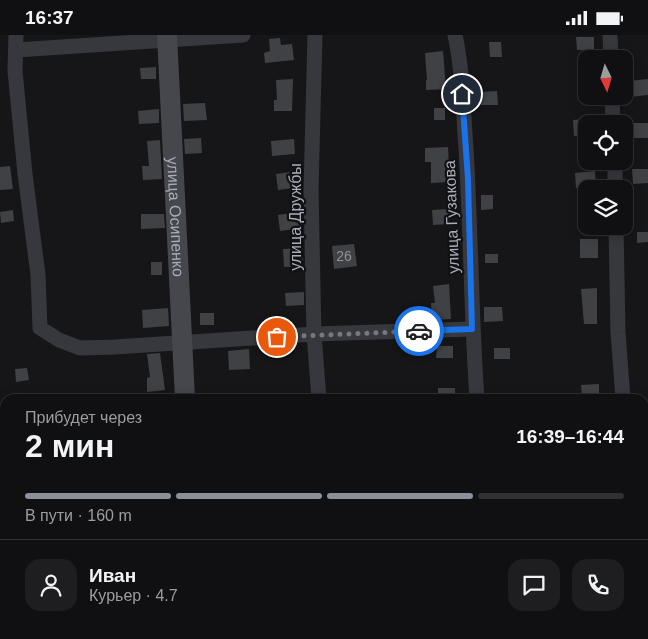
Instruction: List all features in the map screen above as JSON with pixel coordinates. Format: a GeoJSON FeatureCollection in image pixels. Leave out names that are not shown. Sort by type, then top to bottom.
{"type":"FeatureCollection","features":[{"type":"Feature","properties":{"kind":"main road","name":"улица Осипенко"},"geometry":{"type":"LineString","coordinates":[[167,38],[185,394]]}},
{"type":"Feature","properties":{"kind":"street"},"geometry":{"type":"LineString","coordinates":[[243,35],[16,42],[15,71],[25,174],[38,275],[40,328],[59,340],[80,347],[115,347],[314,334],[472,329]]}},
{"type":"Feature","properties":{"kind":"street","name":"улица Дружбы"},"geometry":{"type":"LineString","coordinates":[[316,35],[311,190],[314,334],[319,394]]}},
{"type":"Feature","properties":{"kind":"street","name":"улица Гузакова"},"geometry":{"type":"LineString","coordinates":[[455,35],[460,59],[468,179],[472,329],[477,394]]}},
{"type":"Feature","properties":{"kind":"street"},"geometry":{"type":"LineString","coordinates":[[610,35],[611,50]]}},
{"type":"Feature","properties":{"kind":"street"},"geometry":{"type":"LineString","coordinates":[[616,235],[618,332],[623,394]]}},
{"type":"Feature","properties":{"kind":"building"},"geometry":{"type":"Polygon","coordinates":[[[576,37],[594,37],[594,50],[577,50],[576,37]]]}},
{"type":"Feature","properties":{"kind":"building"},"geometry":{"type":"Polygon","coordinates":[[[280,38],[281,45],[292,44],[294,60],[265,63],[264,53],[270,51],[269,39],[280,38]]]}},
{"type":"Feature","properties":{"kind":"building"},"geometry":{"type":"Polygon","coordinates":[[[489,42],[501,42],[502,57],[490,57],[489,42]]]}},
{"type":"Feature","properties":{"kind":"building"},"geometry":{"type":"Polygon","coordinates":[[[443,51],[446,89],[426,90],[425,53],[443,51]]]}},
{"type":"Feature","properties":{"kind":"building"},"geometry":{"type":"Polygon","coordinates":[[[156,67],[156,79],[141,79],[140,68],[156,67]]]}},
{"type":"Feature","properties":{"kind":"building"},"geometry":{"type":"Polygon","coordinates":[[[293,79],[292,111],[274,111],[274,100],[277,100],[276,80],[293,79]]]}},
{"type":"Feature","properties":{"kind":"building"},"geometry":{"type":"Polygon","coordinates":[[[648,79],[648,95],[633,97],[633,81],[648,79]]]}},
{"type":"Feature","properties":{"kind":"building"},"geometry":{"type":"Polygon","coordinates":[[[497,91],[498,105],[478,105],[478,92],[497,91]]]}},
{"type":"Feature","properties":{"kind":"building"},"geometry":{"type":"Polygon","coordinates":[[[205,103],[207,120],[184,121],[183,104],[205,103]]]}},
{"type":"Feature","properties":{"kind":"building"},"geometry":{"type":"Polygon","coordinates":[[[434,108],[445,108],[445,120],[434,120],[434,108]]]}},
{"type":"Feature","properties":{"kind":"building"},"geometry":{"type":"Polygon","coordinates":[[[159,109],[159,123],[139,124],[138,111],[159,109]]]}},
{"type":"Feature","properties":{"kind":"building"},"geometry":{"type":"Polygon","coordinates":[[[573,120],[578,120],[578,136],[574,136],[573,120]]]}},
{"type":"Feature","properties":{"kind":"building"},"geometry":{"type":"Polygon","coordinates":[[[633,123],[648,123],[648,138],[633,138],[633,123]]]}},
{"type":"Feature","properties":{"kind":"building"},"geometry":{"type":"Polygon","coordinates":[[[201,138],[202,153],[185,154],[184,139],[201,138]]]}},
{"type":"Feature","properties":{"kind":"building"},"geometry":{"type":"Polygon","coordinates":[[[294,139],[295,154],[272,156],[271,141],[294,139]]]}},
{"type":"Feature","properties":{"kind":"building"},"geometry":{"type":"Polygon","coordinates":[[[160,140],[162,179],[143,180],[142,166],[149,166],[147,141],[160,140]]]}},
{"type":"Feature","properties":{"kind":"building"},"geometry":{"type":"Polygon","coordinates":[[[448,147],[450,182],[431,183],[431,162],[425,162],[425,148],[448,147]]]}},
{"type":"Feature","properties":{"kind":"building"},"geometry":{"type":"Polygon","coordinates":[[[10,166],[13,189],[0,190],[0,167],[10,166]]]}},
{"type":"Feature","properties":{"kind":"building"},"geometry":{"type":"Polygon","coordinates":[[[633,169],[648,169],[648,183],[633,184],[633,169]]]}},
{"type":"Feature","properties":{"kind":"building"},"geometry":{"type":"Polygon","coordinates":[[[299,171],[301,187],[278,190],[276,174],[299,171]]]}},
{"type":"Feature","properties":{"kind":"building"},"geometry":{"type":"Polygon","coordinates":[[[595,171],[596,180],[578,180],[578,188],[576,188],[575,173],[595,171]]]}},
{"type":"Feature","properties":{"kind":"building"},"geometry":{"type":"Polygon","coordinates":[[[481,195],[493,195],[493,209],[481,210],[481,195]]]}},
{"type":"Feature","properties":{"kind":"building"},"geometry":{"type":"Polygon","coordinates":[[[449,209],[450,224],[433,225],[432,210],[449,209]]]}},
{"type":"Feature","properties":{"kind":"building"},"geometry":{"type":"Polygon","coordinates":[[[13,210],[14,221],[1,223],[0,212],[13,210]]]}},
{"type":"Feature","properties":{"kind":"building"},"geometry":{"type":"Polygon","coordinates":[[[300,212],[302,228],[280,231],[278,215],[300,212]]]}},
{"type":"Feature","properties":{"kind":"building"},"geometry":{"type":"Polygon","coordinates":[[[141,214],[164,214],[165,228],[141,229],[141,214]]]}},
{"type":"Feature","properties":{"kind":"building"},"geometry":{"type":"Polygon","coordinates":[[[637,232],[648,232],[648,242],[637,243],[637,232]]]}},
{"type":"Feature","properties":{"kind":"building"},"geometry":{"type":"Polygon","coordinates":[[[580,239],[598,239],[598,258],[580,258],[580,239]]]}},
{"type":"Feature","properties":{"kind":"building"},"geometry":{"type":"Polygon","coordinates":[[[354,244],[357,266],[334,269],[332,246],[354,244]]]}},
{"type":"Feature","properties":{"kind":"building"},"geometry":{"type":"Polygon","coordinates":[[[303,248],[303,266],[284,267],[283,249],[303,248]]]}},
{"type":"Feature","properties":{"kind":"building"},"geometry":{"type":"Polygon","coordinates":[[[485,254],[498,254],[498,263],[485,263],[485,254]]]}},
{"type":"Feature","properties":{"kind":"building"},"geometry":{"type":"Polygon","coordinates":[[[151,262],[162,262],[162,275],[151,275],[151,262]]]}},
{"type":"Feature","properties":{"kind":"building"},"geometry":{"type":"Polygon","coordinates":[[[449,284],[451,319],[432,320],[431,303],[435,303],[433,286],[449,284]]]}},
{"type":"Feature","properties":{"kind":"building"},"geometry":{"type":"Polygon","coordinates":[[[597,288],[597,324],[584,324],[581,289],[597,288]]]}},
{"type":"Feature","properties":{"kind":"building"},"geometry":{"type":"Polygon","coordinates":[[[304,292],[304,305],[286,306],[285,293],[304,292]]]}},
{"type":"Feature","properties":{"kind":"building"},"geometry":{"type":"Polygon","coordinates":[[[484,307],[502,307],[503,321],[484,322],[484,307]]]}},
{"type":"Feature","properties":{"kind":"building"},"geometry":{"type":"Polygon","coordinates":[[[168,308],[169,326],[143,328],[142,310],[168,308]]]}},
{"type":"Feature","properties":{"kind":"building"},"geometry":{"type":"Polygon","coordinates":[[[200,313],[214,313],[214,325],[200,325],[200,313]]]}},
{"type":"Feature","properties":{"kind":"building"},"geometry":{"type":"Polygon","coordinates":[[[437,346],[453,346],[453,358],[436,358],[437,346]]]}},
{"type":"Feature","properties":{"kind":"building"},"geometry":{"type":"Polygon","coordinates":[[[494,348],[510,348],[510,359],[494,359],[494,348]]]}},
{"type":"Feature","properties":{"kind":"building"},"geometry":{"type":"Polygon","coordinates":[[[249,349],[250,369],[229,370],[228,351],[249,349]]]}},
{"type":"Feature","properties":{"kind":"building"},"geometry":{"type":"Polygon","coordinates":[[[160,353],[165,390],[147,392],[147,378],[150,377],[147,354],[160,353]]]}},
{"type":"Feature","properties":{"kind":"building"},"geometry":{"type":"Polygon","coordinates":[[[27,368],[29,380],[16,382],[15,369],[27,368]]]}},
{"type":"Feature","properties":{"kind":"building"},"geometry":{"type":"Polygon","coordinates":[[[599,384],[599,394],[582,394],[581,385],[599,384]]]}},
{"type":"Feature","properties":{"kind":"building"},"geometry":{"type":"Polygon","coordinates":[[[438,388],[455,388],[455,394],[438,394],[438,388]]]}},
{"type":"Feature","properties":{"kind":"way so far"},"geometry":{"type":"LineString","coordinates":[[277,337],[419,331]]}},
{"type":"Feature","properties":{"kind":"route"},"geometry":{"type":"LineString","coordinates":[[419,331],[472,329],[468,179],[462,94]]}}]}
